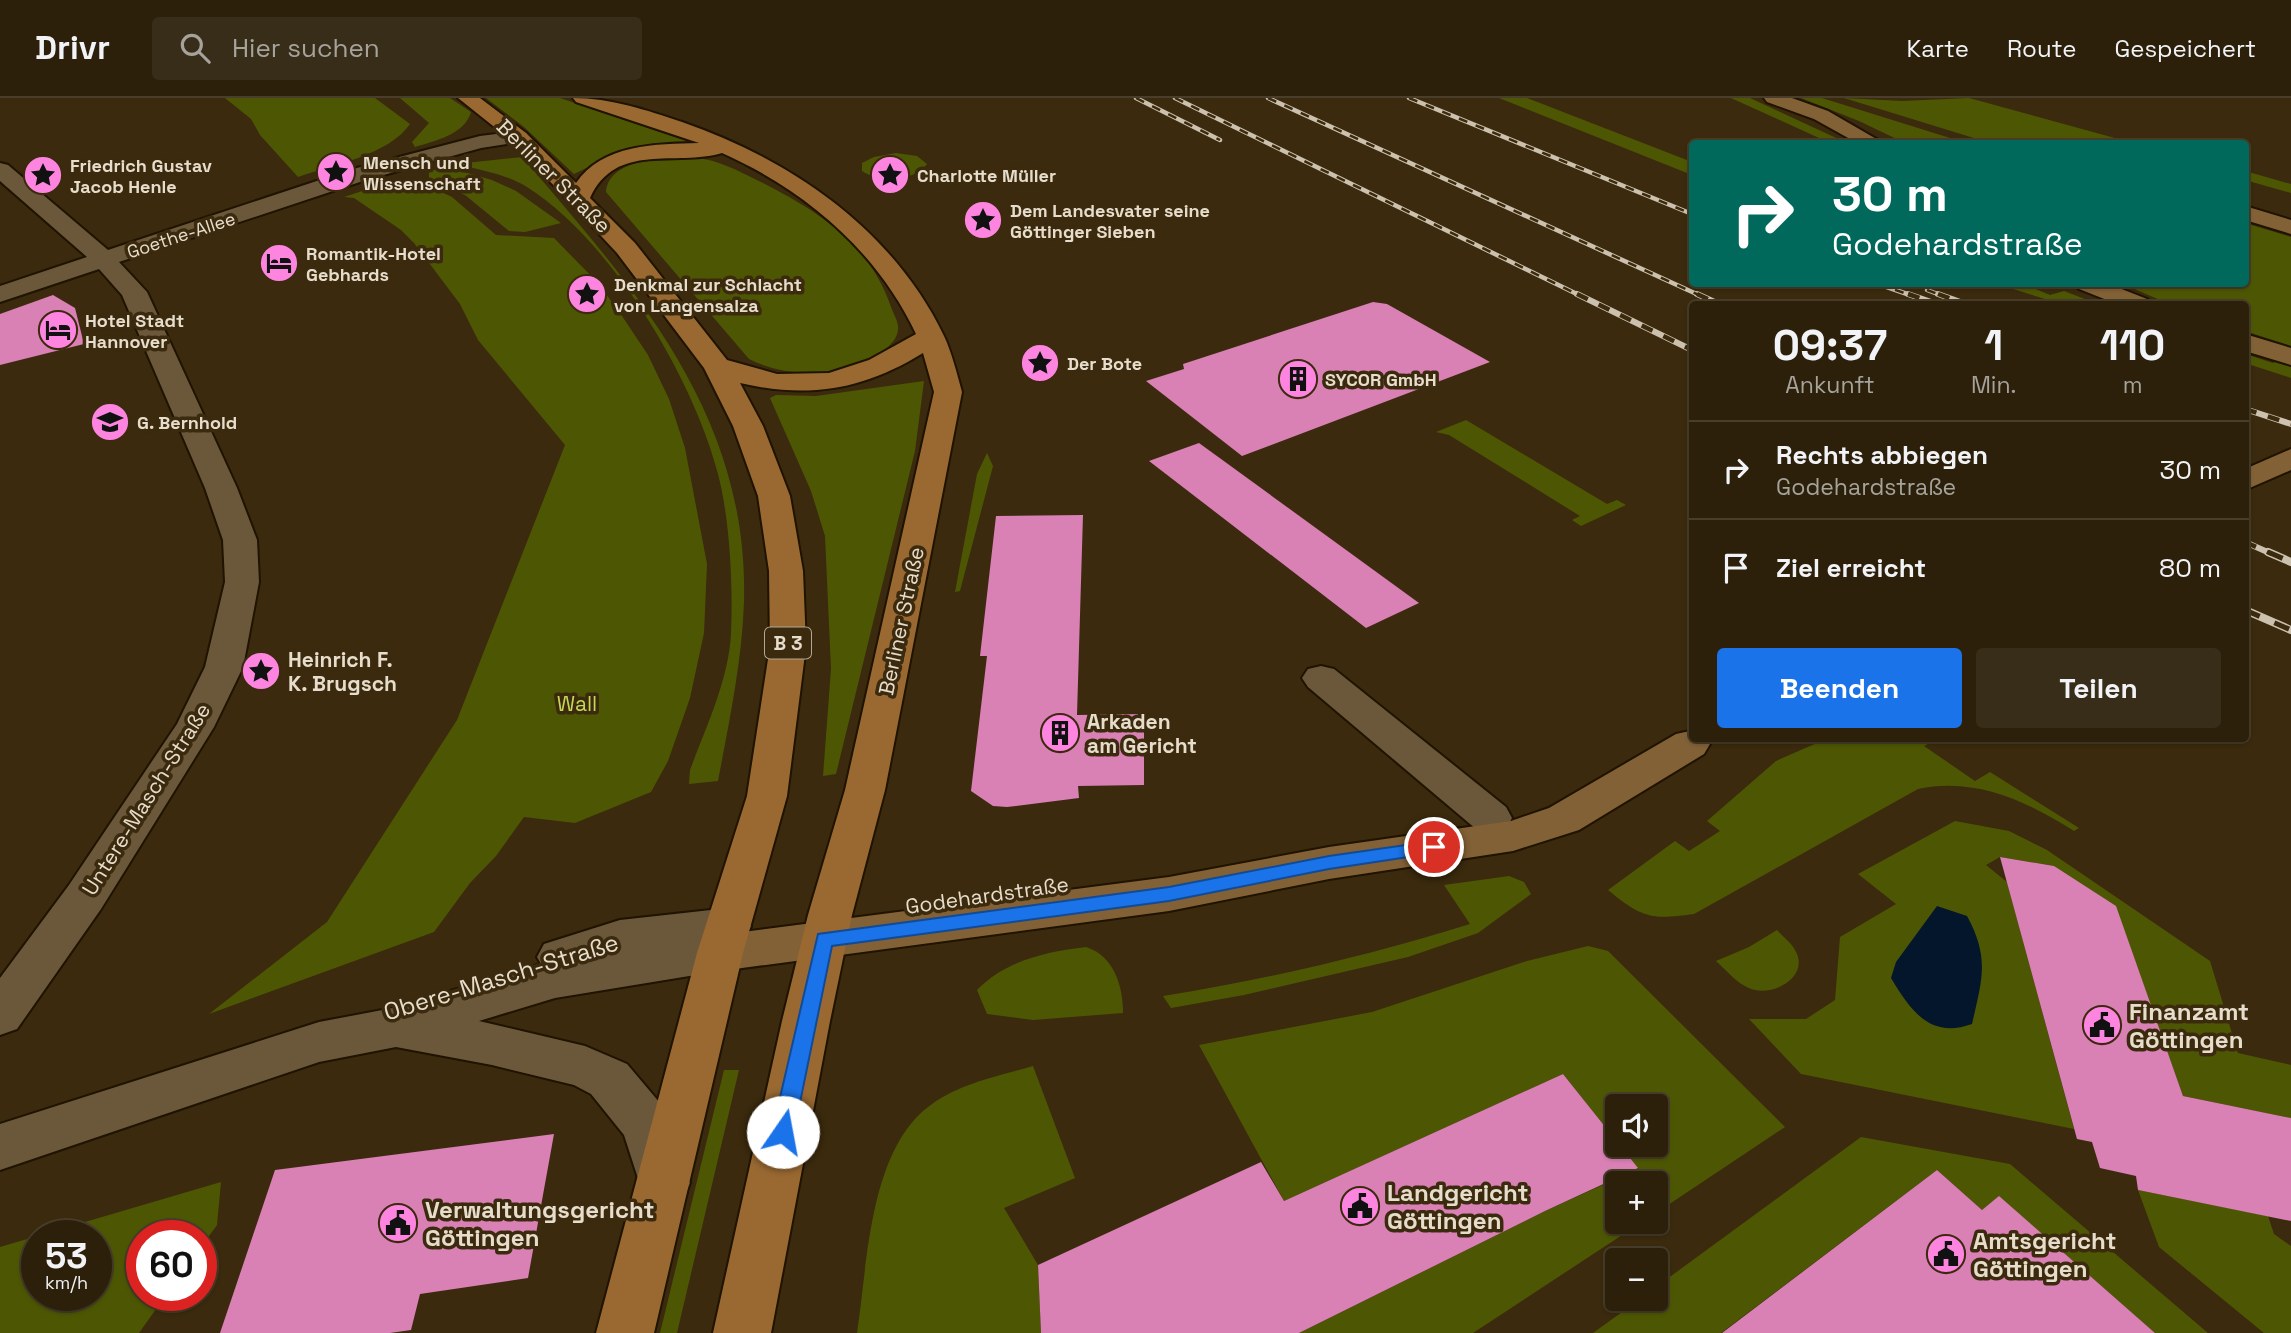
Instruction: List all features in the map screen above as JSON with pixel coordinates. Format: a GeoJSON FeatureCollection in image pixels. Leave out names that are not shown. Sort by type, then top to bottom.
{"type":"FeatureCollection","features":[{"type":"Feature","properties":{"kind":"main road","name":"Berliner Straße"},"geometry":{"type":"LineString","coordinates":[[468,98],[519,137],[626,248],[717,366],[748,426],[774,496],[786,571],[788,646],[767,796],[724,939],[625,1333]]}},
{"type":"Feature","properties":{"kind":"main road","name":"Berliner Straße"},"geometry":{"type":"LineString","coordinates":[[583,98],[693,133],[727,148],[810,193],[848,223],[879,253],[904,285],[931,335],[948,392],[865,790],[827,927],[742,1333]]}},
{"type":"Feature","properties":{"kind":"main road"},"geometry":{"type":"LineString","coordinates":[[578,200],[593,175],[623,160],[659,152],[727,148]]}},
{"type":"Feature","properties":{"kind":"main road"},"geometry":{"type":"LineString","coordinates":[[717,366],[754,379],[784,383],[848,380],[891,362],[931,335]]}},
{"type":"Feature","properties":{"kind":"street"},"geometry":{"type":"LineString","coordinates":[[1774,98],[1821,115],[1866,140]]}},
{"type":"Feature","properties":{"kind":"street","name":"Goethe-Allee"},"geometry":{"type":"LineString","coordinates":[[361,174],[464,132],[481,119],[485,111]]}},
{"type":"Feature","properties":{"kind":"street","name":"Goethe-Allee"},"geometry":{"type":"LineString","coordinates":[[0,294],[361,174],[480,142],[519,137]]}},
{"type":"Feature","properties":{"kind":"street","name":"Untere-Masch-Straße"},"geometry":{"type":"LineString","coordinates":[[0,170],[104,260],[134,292],[221,488],[240,540],[242,582],[224,667],[195,727],[85,897],[0,1015]]}},
{"type":"Feature","properties":{"kind":"street"},"geometry":{"type":"LineString","coordinates":[[2249,214],[2291,227]]}},
{"type":"Feature","properties":{"kind":"street"},"geometry":{"type":"LineString","coordinates":[[2096,287],[2130,301]]}},
{"type":"Feature","properties":{"kind":"street"},"geometry":{"type":"LineString","coordinates":[[2249,343],[2291,357]]}},
{"type":"Feature","properties":{"kind":"street"},"geometry":{"type":"LineString","coordinates":[[2249,479],[2291,458]]}},
{"type":"Feature","properties":{"kind":"street"},"geometry":{"type":"LineString","coordinates":[[1321,678],[1491,818]]}},
{"type":"Feature","properties":{"kind":"street","name":"Godehardstraße"},"geometry":{"type":"LineString","coordinates":[[827,927],[1491,818],[1547,805],[1693,742]]}},
{"type":"Feature","properties":{"kind":"street","name":"Godehardstraße"},"geometry":{"type":"LineString","coordinates":[[724,939],[1169,894],[1329,863],[1513,836],[1564,819],[1693,742]]}},
{"type":"Feature","properties":{"kind":"street","name":"Obere-Masch-Straße"},"geometry":{"type":"LineString","coordinates":[[0,1147],[319,1042],[369,1018],[620,938],[724,939]]}},
{"type":"Feature","properties":{"kind":"street","name":"Obere-Masch-Straße"},"geometry":{"type":"LineString","coordinates":[[319,1042],[393,1028],[555,979],[614,968],[724,939]]}},
{"type":"Feature","properties":{"kind":"street","name":"Obere-Masch-Straße"},"geometry":{"type":"LineString","coordinates":[[393,1028],[492,1044],[585,1066],[609,1079],[647,1125],[664,1182]]}},
{"type":"Feature","properties":{"kind":"green space"},"geometry":{"type":"Polygon","coordinates":[[[225,98],[375,98],[410,124],[401,135],[374,151],[298,177],[260,135],[251,119],[225,98]]]}},
{"type":"Feature","properties":{"kind":"green space"},"geometry":{"type":"Polygon","coordinates":[[[400,98],[450,98],[471,112],[468,120],[456,131],[415,147],[412,142],[429,123],[400,98]]]}},
{"type":"Feature","properties":{"kind":"green space"},"geometry":{"type":"Polygon","coordinates":[[[486,98],[560,98],[687,141],[605,159],[574,174],[524,127],[486,98]]]}},
{"type":"Feature","properties":{"kind":"green space"},"geometry":{"type":"Polygon","coordinates":[[[1499,98],[1527,98],[1689,161],[1689,174],[1499,98]]]}},
{"type":"Feature","properties":{"kind":"green space"},"geometry":{"type":"Polygon","coordinates":[[[1731,98],[1750,98],[1841,140],[1823,140],[1731,98]]]}},
{"type":"Feature","properties":{"kind":"green space"},"geometry":{"type":"Polygon","coordinates":[[[1801,98],[1822,98],[1956,140],[1899,140],[1801,98]]]}},
{"type":"Feature","properties":{"kind":"green space"},"geometry":{"type":"Polygon","coordinates":[[[1844,98],[1902,101],[1969,98],[2122,140],[1980,140],[1844,98]]]}},
{"type":"Feature","properties":{"kind":"green space"},"geometry":{"type":"Polygon","coordinates":[[[896,153],[917,156],[927,164],[914,174],[896,178],[877,177],[862,171],[862,163],[874,157],[896,153]]]}},
{"type":"Feature","properties":{"kind":"green space"},"geometry":{"type":"Polygon","coordinates":[[[522,157],[605,256],[644,307],[678,359],[706,414],[727,472],[741,535],[744,602],[738,669],[718,781],[689,784],[690,770],[726,668],[731,633],[730,553],[718,474],[690,396],[669,355],[618,276],[589,241],[559,211],[527,187],[502,176],[456,164],[522,157]]]}},
{"type":"Feature","properties":{"kind":"green space"},"geometry":{"type":"Polygon","coordinates":[[[687,157],[717,162],[761,182],[802,205],[840,232],[856,247],[882,285],[898,325],[897,335],[890,345],[866,360],[850,366],[816,372],[781,370],[749,359],[606,192],[609,181],[626,167],[638,162],[687,157]]]}},
{"type":"Feature","properties":{"kind":"green space"},"geometry":{"type":"Polygon","coordinates":[[[447,167],[492,180],[516,191],[561,223],[525,232],[509,231],[465,195],[429,179],[429,171],[447,167]]]}},
{"type":"Feature","properties":{"kind":"green space"},"geometry":{"type":"Polygon","coordinates":[[[2249,172],[2291,184],[2291,193],[2249,181],[2249,172]]]}},
{"type":"Feature","properties":{"kind":"green space","name":"Wall"},"geometry":{"type":"Polygon","coordinates":[[[399,179],[425,184],[452,197],[496,235],[554,238],[598,283],[648,355],[669,399],[685,448],[707,564],[704,633],[690,698],[668,761],[651,792],[575,823],[524,817],[434,932],[209,1014],[327,922],[457,720],[565,445],[478,340],[460,304],[414,243],[401,230],[354,198],[344,197],[399,179]]]}},
{"type":"Feature","properties":{"kind":"green space"},"geometry":{"type":"Polygon","coordinates":[[[2249,224],[2291,237],[2291,346],[2249,332],[2249,301],[2162,301],[2130,287],[2249,287],[2249,224]]]}},
{"type":"Feature","properties":{"kind":"green space"},"geometry":{"type":"Polygon","coordinates":[[[2007,287],[2031,287],[2050,295],[2064,291],[2090,301],[2051,301],[2007,287]]]}},
{"type":"Feature","properties":{"kind":"green space"},"geometry":{"type":"Polygon","coordinates":[[[2291,353],[2291,378],[2249,364],[2249,355],[2273,363],[2291,353]]]}},
{"type":"Feature","properties":{"kind":"green space"},"geometry":{"type":"Polygon","coordinates":[[[924,381],[915,451],[836,774],[823,776],[831,669],[825,536],[811,491],[770,398],[776,395],[816,396],[924,381]]]}},
{"type":"Feature","properties":{"kind":"green space"},"geometry":{"type":"Polygon","coordinates":[[[1466,420],[1607,504],[1617,500],[1626,505],[1581,526],[1572,520],[1580,516],[1449,435],[1436,432],[1466,420]]]}},
{"type":"Feature","properties":{"kind":"green space"},"geometry":{"type":"Polygon","coordinates":[[[987,453],[993,466],[960,591],[955,592],[977,474],[987,453]]]}},
{"type":"Feature","properties":{"kind":"green space"},"geometry":{"type":"Polygon","coordinates":[[[1819,742],[1932,742],[1924,746],[1975,781],[1990,772],[2079,828],[2074,831],[2038,810],[2000,794],[1960,786],[1939,786],[1918,789],[1694,914],[1667,917],[1648,915],[1608,890],[1675,841],[1689,851],[1720,831],[1707,821],[1776,761],[1819,742]]]}},
{"type":"Feature","properties":{"kind":"green space"},"geometry":{"type":"Polygon","coordinates":[[[1955,821],[2009,831],[2047,850],[2210,961],[2238,1053],[2291,1065],[2291,1118],[2183,1096],[2132,954],[2054,866],[2000,857],[1986,865],[2007,882],[2074,1129],[1801,1074],[1749,1019],[1806,1019],[1835,1000],[1840,937],[1896,904],[1858,874],[1955,821]]]}},
{"type":"Feature","properties":{"kind":"green space"},"geometry":{"type":"Polygon","coordinates":[[[1509,876],[1524,882],[1531,894],[1478,933],[1408,957],[1244,995],[1171,1008],[1163,996],[1318,966],[1470,924],[1444,885],[1509,876]]]}},
{"type":"Feature","properties":{"kind":"green space"},"geometry":{"type":"Polygon","coordinates":[[[1777,930],[1793,947],[1798,959],[1795,975],[1781,986],[1764,991],[1749,988],[1716,961],[1749,947],[1777,930]]]}},
{"type":"Feature","properties":{"kind":"green space"},"geometry":{"type":"Polygon","coordinates":[[[1588,946],[1608,951],[1785,1127],[1668,1205],[1668,1171],[1634,1171],[1638,1169],[1628,1157],[1668,1157],[1668,1094],[1605,1094],[1605,1127],[1563,1074],[1284,1201],[1199,1045],[1372,1012],[1527,961],[1588,946]]]}},
{"type":"Feature","properties":{"kind":"green space"},"geometry":{"type":"Polygon","coordinates":[[[1086,947],[1104,957],[1115,973],[1123,1013],[1033,1020],[987,1014],[977,990],[1001,971],[1027,959],[1086,947]]]}},
{"type":"Feature","properties":{"kind":"green space"},"geometry":{"type":"Polygon","coordinates":[[[1033,1066],[1075,1178],[1004,1208],[1038,1265],[1041,1333],[857,1333],[875,1208],[883,1177],[895,1148],[911,1124],[943,1097],[981,1081],[1033,1066]]]}},
{"type":"Feature","properties":{"kind":"green space"},"geometry":{"type":"Polygon","coordinates":[[[724,1070],[739,1070],[677,1333],[660,1333],[724,1070]]]}},
{"type":"Feature","properties":{"kind":"green space"},"geometry":{"type":"Polygon","coordinates":[[[1861,1137],[2010,1164],[2208,1333],[2155,1333],[1999,1197],[1982,1210],[1937,1170],[1721,1333],[1593,1333],[1623,1311],[1668,1311],[1668,1278],[1861,1137]]]}},
{"type":"Feature","properties":{"kind":"green space"},"geometry":{"type":"Polygon","coordinates":[[[221,1182],[217,1225],[217,1220],[126,1220],[126,1311],[155,1311],[139,1333],[0,1333],[0,1247],[21,1241],[21,1311],[112,1311],[112,1220],[92,1220],[221,1182]]]}},
{"type":"Feature","properties":{"kind":"green space"},"geometry":{"type":"Polygon","coordinates":[[[1605,1184],[1605,1234],[1624,1234],[1473,1333],[1299,1333],[1605,1184]]]}},
{"type":"Feature","properties":{"kind":"green space"},"geometry":{"type":"Polygon","coordinates":[[[2138,1190],[2268,1216],[2274,1234],[2291,1246],[2291,1333],[2264,1333],[2159,1247],[2138,1190]]]}},
{"type":"Feature","properties":{"kind":"water"},"geometry":{"type":"Polygon","coordinates":[[[1937,906],[1967,916],[1979,944],[1981,982],[1972,1024],[1957,1028],[1944,1028],[1923,1019],[1906,1001],[1891,978],[1896,962],[1937,906]]]}},
{"type":"Feature","properties":{"kind":"building","name":"Hotel Stadt Hannover"},"geometry":{"type":"Polygon","coordinates":[[[53,295],[75,308],[84,344],[0,365],[0,314],[53,295]]]}},
{"type":"Feature","properties":{"kind":"building","name":"SYCOR GmbH"},"geometry":{"type":"Polygon","coordinates":[[[1373,302],[1387,304],[1490,362],[1242,456],[1146,381],[1184,369],[1183,364],[1373,302]]]}},
{"type":"Feature","properties":{"kind":"building"},"geometry":{"type":"Polygon","coordinates":[[[1199,443],[1419,603],[1366,628],[1149,461],[1199,443]]]}},
{"type":"Feature","properties":{"kind":"building"},"geometry":{"type":"Polygon","coordinates":[[[1083,515],[1077,715],[1144,714],[1144,785],[1078,786],[1079,798],[1007,807],[993,806],[971,791],[987,656],[980,656],[996,516],[1083,515]]]}},
{"type":"Feature","properties":{"kind":"building","name":"Finanzamt Göttingen"},"geometry":{"type":"Polygon","coordinates":[[[2000,857],[2054,866],[2116,906],[2183,1096],[2291,1118],[2291,1221],[2138,1190],[2136,1176],[2100,1168],[2092,1142],[2077,1139],[2000,857]]]}},
{"type":"Feature","properties":{"kind":"building","name":"Landgericht Göttingen"},"geometry":{"type":"Polygon","coordinates":[[[1563,1074],[1605,1127],[1605,1157],[1629,1157],[1638,1168],[1632,1171],[1605,1171],[1605,1183],[1299,1333],[1041,1333],[1038,1265],[1261,1162],[1284,1201],[1563,1074]]]}},
{"type":"Feature","properties":{"kind":"building","name":"Verwaltungsgericht Göttingen"},"geometry":{"type":"Polygon","coordinates":[[[554,1134],[528,1278],[420,1294],[411,1330],[390,1333],[220,1333],[275,1170],[554,1134]]]}},
{"type":"Feature","properties":{"kind":"building","name":"Amtsgericht Göttingen"},"geometry":{"type":"Polygon","coordinates":[[[1937,1170],[1982,1210],[1999,1196],[2155,1333],[1722,1333],[1937,1170]]]}},
{"type":"Feature","properties":{"kind":"railway"},"geometry":{"type":"LineString","coordinates":[[1136,98],[1220,140]]}},
{"type":"Feature","properties":{"kind":"railway"},"geometry":{"type":"LineString","coordinates":[[1175,98],[1581,296]]}},
{"type":"Feature","properties":{"kind":"railway"},"geometry":{"type":"LineString","coordinates":[[1268,98],[1701,296]]}},
{"type":"Feature","properties":{"kind":"railway"},"geometry":{"type":"LineString","coordinates":[[1409,98],[1689,213]]}},
{"type":"Feature","properties":{"kind":"railway"},"geometry":{"type":"LineString","coordinates":[[1887,287],[1913,296]]}},
{"type":"Feature","properties":{"kind":"railway"},"geometry":{"type":"LineString","coordinates":[[1927,290],[1943,296]]}},
{"type":"Feature","properties":{"kind":"railway"},"geometry":{"type":"LineString","coordinates":[[1577,294],[1689,349]]}},
{"type":"Feature","properties":{"kind":"railway"},"geometry":{"type":"LineString","coordinates":[[1697,294],[1712,301]]}},
{"type":"Feature","properties":{"kind":"railway"},"geometry":{"type":"LineString","coordinates":[[1908,294],[1928,301]]}},
{"type":"Feature","properties":{"kind":"railway"},"geometry":{"type":"LineString","coordinates":[[1938,294],[1958,301]]}},
{"type":"Feature","properties":{"kind":"railway"},"geometry":{"type":"LineString","coordinates":[[2249,410],[2291,424]]}},
{"type":"Feature","properties":{"kind":"railway"},"geometry":{"type":"LineString","coordinates":[[2249,544],[2272,554]]}},
{"type":"Feature","properties":{"kind":"railway"},"geometry":{"type":"LineString","coordinates":[[2268,552],[2291,562]]}},
{"type":"Feature","properties":{"kind":"railway"},"geometry":{"type":"LineString","coordinates":[[2249,612],[2291,630]]}},
{"type":"Feature","properties":{"kind":"place","name":"Mensch und Wissenschaft"},"geometry":{"type":"Point","coordinates":[336,172]}},
{"type":"Feature","properties":{"kind":"place","name":"Friedrich Gustav Jacob Henle"},"geometry":{"type":"Point","coordinates":[43,175]}},
{"type":"Feature","properties":{"kind":"place","name":"Charlotte Müller"},"geometry":{"type":"Point","coordinates":[890,175]}},
{"type":"Feature","properties":{"kind":"place","name":"Dem Landesvater seine Göttinger Sieben"},"geometry":{"type":"Point","coordinates":[983,220]}},
{"type":"Feature","properties":{"kind":"place","name":"Romantik-Hotel Gebhards"},"geometry":{"type":"Point","coordinates":[279,263]}},
{"type":"Feature","properties":{"kind":"place","name":"Denkmal zur Schlacht von Langensalza"},"geometry":{"type":"Point","coordinates":[587,294]}},
{"type":"Feature","properties":{"kind":"place","name":"Hotel Stadt Hannover"},"geometry":{"type":"Point","coordinates":[58,330]}},
{"type":"Feature","properties":{"kind":"place","name":"Der Bote"},"geometry":{"type":"Point","coordinates":[1040,363]}},
{"type":"Feature","properties":{"kind":"place","name":"SYCOR GmbH"},"geometry":{"type":"Point","coordinates":[1298,379]}},
{"type":"Feature","properties":{"kind":"place","name":"G. Bernhold"},"geometry":{"type":"Point","coordinates":[110,422]}},
{"type":"Feature","properties":{"kind":"place","name":"Heinrich F. K. Brugsch"},"geometry":{"type":"Point","coordinates":[261,671]}},
{"type":"Feature","properties":{"kind":"place","name":"Arkaden am Gericht"},"geometry":{"type":"Point","coordinates":[1060,733]}},
{"type":"Feature","properties":{"kind":"place","name":"Finanzamt Göttingen"},"geometry":{"type":"Point","coordinates":[2102,1025]}},
{"type":"Feature","properties":{"kind":"place","name":"Landgericht Göttingen"},"geometry":{"type":"Point","coordinates":[1360,1206]}},
{"type":"Feature","properties":{"kind":"place","name":"Verwaltungsgericht Göttingen"},"geometry":{"type":"Point","coordinates":[398,1223]}},
{"type":"Feature","properties":{"kind":"place","name":"Amtsgericht Göttingen"},"geometry":{"type":"Point","coordinates":[1946,1254]}},
{"type":"Feature","properties":{"kind":"route"},"geometry":{"type":"LineString","coordinates":[[783,1132],[824,940],[1169,894],[1329,863],[1434,847]]}}]}
